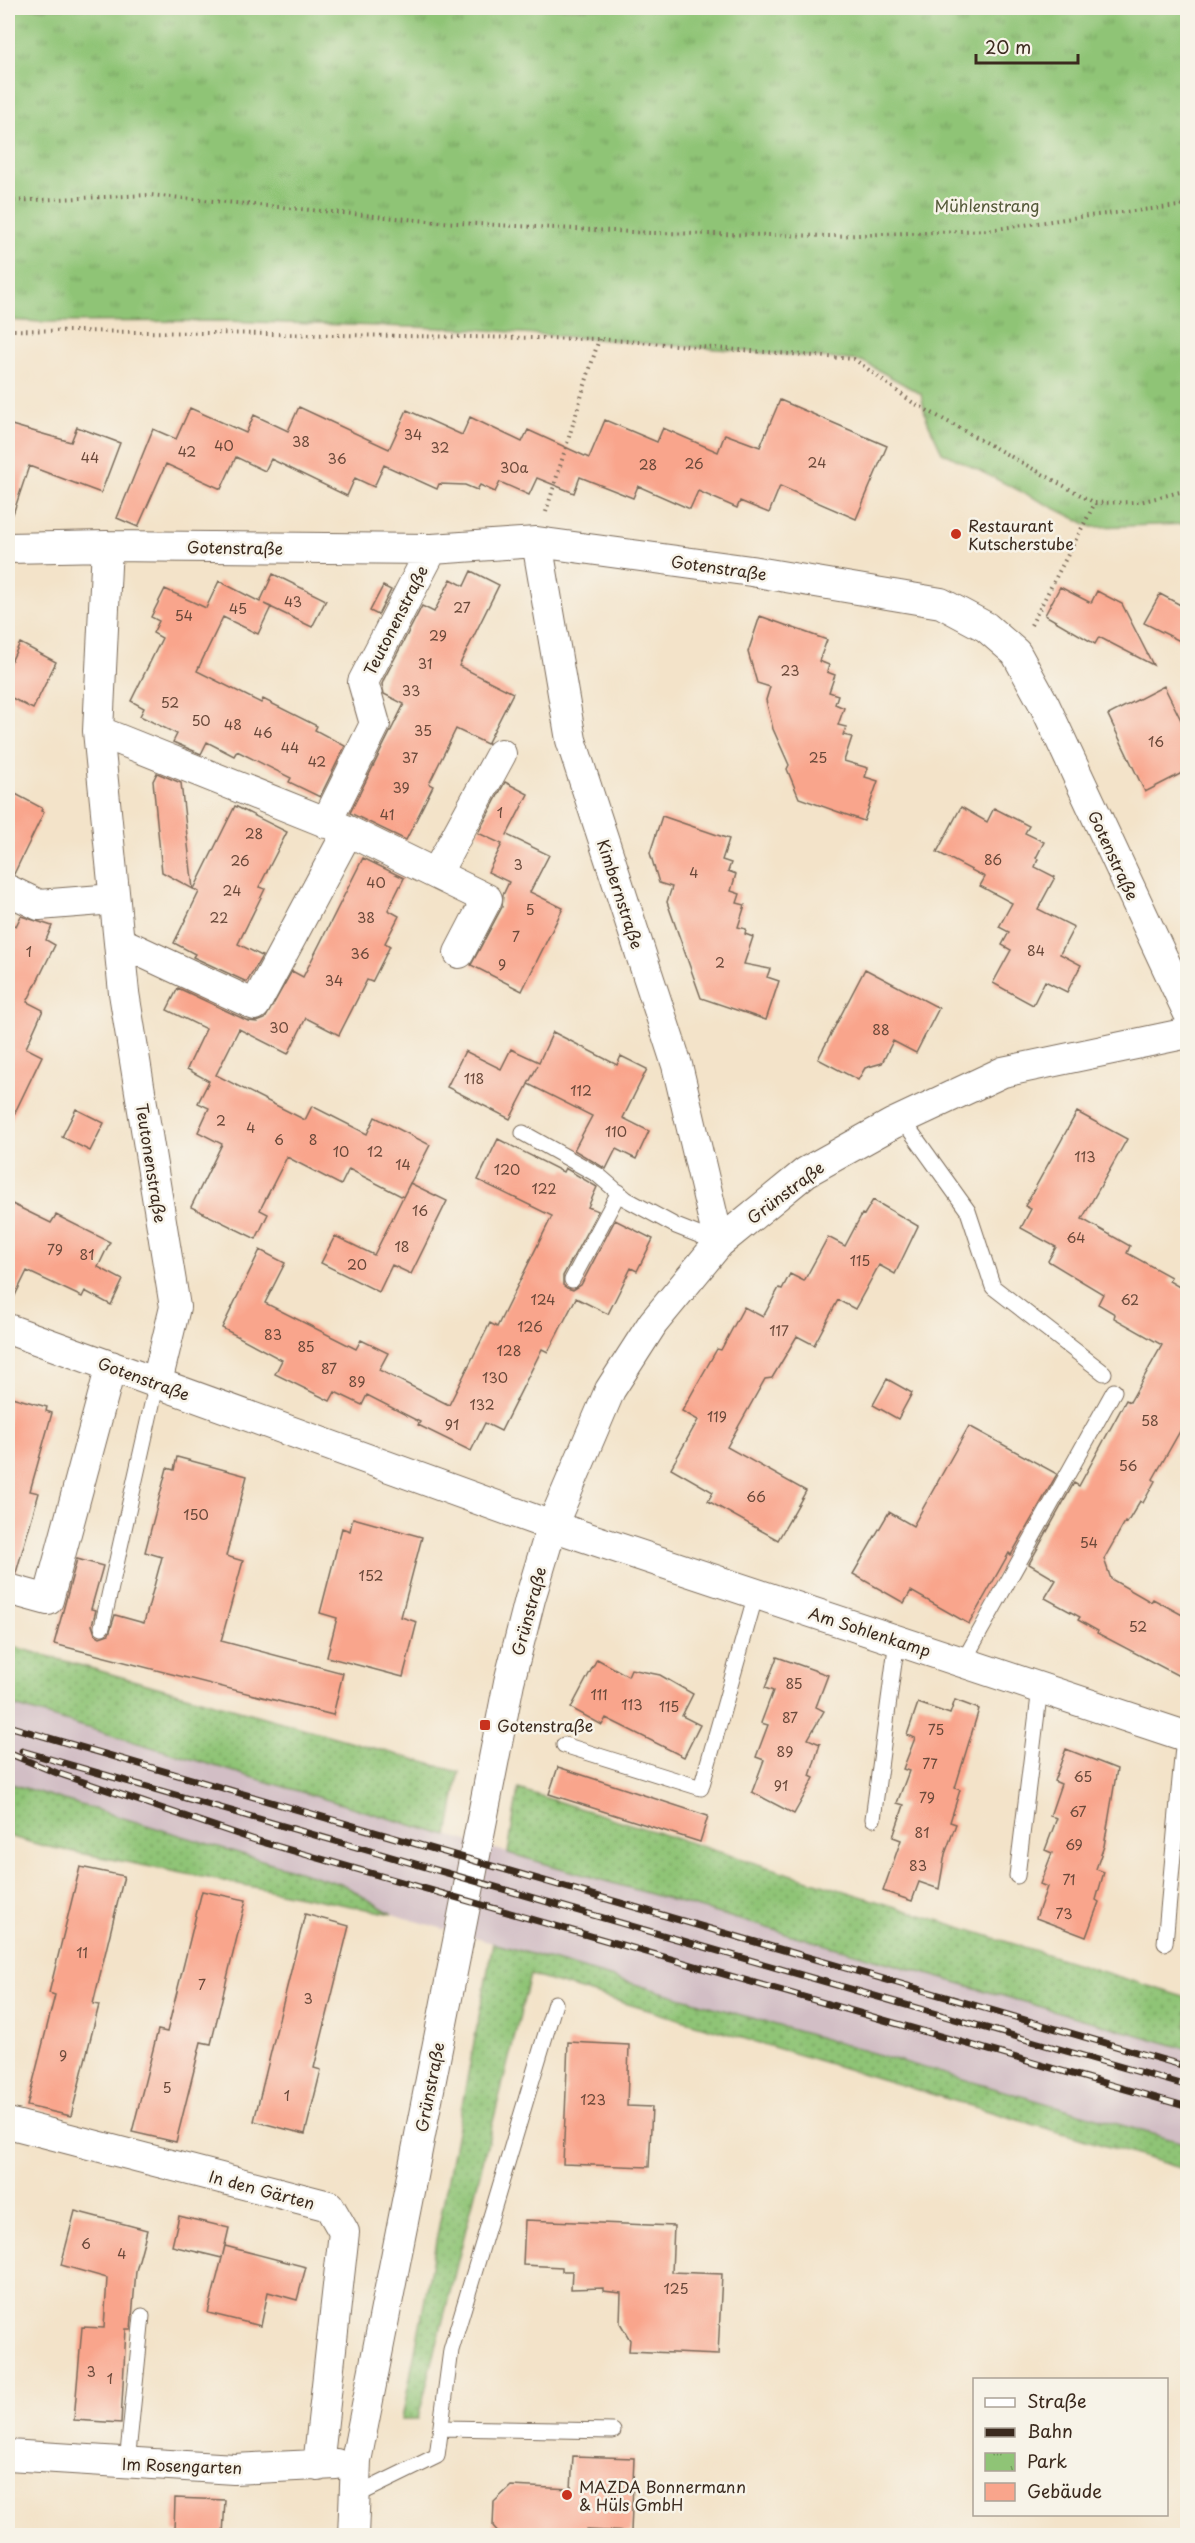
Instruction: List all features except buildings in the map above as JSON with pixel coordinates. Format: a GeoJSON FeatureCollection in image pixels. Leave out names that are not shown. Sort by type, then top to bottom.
{"type":"FeatureCollection","features":[{"type":"Feature","properties":{"kind":"street","name":"Gotenstraße"},"geometry":{"type":"LineString","coordinates":[[8,548],[107,546],[432,549],[537,542],[751,571],[941,603],[986,627],[1016,653],[1045,706],[1188,1012]]}},
{"type":"Feature","properties":{"kind":"street","name":"Kimbernstraße"},"geometry":{"type":"LineString","coordinates":[[537,542],[571,740],[677,1065],[719,1243]]}},
{"type":"Feature","properties":{"kind":"street","name":"Teutonenstraße"},"geometry":{"type":"LineString","coordinates":[[107,546],[98,731],[124,993],[175,1306],[156,1383]]}},
{"type":"Feature","properties":{"kind":"street","name":"Teutonenstraße"},"geometry":{"type":"LineString","coordinates":[[120,942],[255,1005],[337,827],[375,724],[363,682],[432,549]]}},
{"type":"Feature","properties":{"kind":"street"},"geometry":{"type":"LineString","coordinates":[[98,731],[337,827],[487,899],[459,953]]}},
{"type":"Feature","properties":{"kind":"street"},"geometry":{"type":"LineString","coordinates":[[436,874],[501,754]]}},
{"type":"Feature","properties":{"kind":"street"},"geometry":{"type":"LineString","coordinates":[[8,890],[39,905],[114,899]]}},
{"type":"Feature","properties":{"kind":"street","name":"Grünstraße"},"geometry":{"type":"LineString","coordinates":[[353,2535],[357,2461],[498,1730],[530,1599],[552,1526],[610,1390],[653,1323],[719,1243],[806,1172],[902,1119],[1003,1072],[1188,1034]]}},
{"type":"Feature","properties":{"kind":"street","name":"Gotenstraße"},"geometry":{"type":"LineString","coordinates":[[8,1329],[552,1526]]}},
{"type":"Feature","properties":{"kind":"street"},"geometry":{"type":"LineString","coordinates":[[8,1589],[48,1600],[111,1366]]}},
{"type":"Feature","properties":{"kind":"street","name":"Am Sohlenkamp"},"geometry":{"type":"LineString","coordinates":[[552,1526],[1186,1736]]}},
{"type":"Feature","properties":{"kind":"street","name":"In den Gärten"},"geometry":{"type":"LineString","coordinates":[[8,2122],[329,2206],[344,2232],[318,2466]]}},
{"type":"Feature","properties":{"kind":"street","name":"Im Rosengarten"},"geometry":{"type":"LineString","coordinates":[[8,2455],[234,2469],[318,2466],[357,2461]]}},
{"type":"Feature","properties":{"kind":"lane"},"geometry":{"type":"LineString","coordinates":[[902,1119],[968,1211],[993,1287],[1104,1373]]}},
{"type":"Feature","properties":{"kind":"lane"},"geometry":{"type":"LineString","coordinates":[[523,1133],[598,1175],[626,1199],[676,1226],[719,1243]]}},
{"type":"Feature","properties":{"kind":"lane"},"geometry":{"type":"LineString","coordinates":[[572,1280],[619,1192]]}},
{"type":"Feature","properties":{"kind":"lane"},"geometry":{"type":"LineString","coordinates":[[102,1627],[156,1383]]}},
{"type":"Feature","properties":{"kind":"lane"},"geometry":{"type":"LineString","coordinates":[[963,1662],[1114,1391]]}},
{"type":"Feature","properties":{"kind":"lane"},"geometry":{"type":"LineString","coordinates":[[564,1745],[701,1788],[756,1594]]}},
{"type":"Feature","properties":{"kind":"lane"},"geometry":{"type":"LineString","coordinates":[[873,1819],[897,1640]]}},
{"type":"Feature","properties":{"kind":"lane"},"geometry":{"type":"LineString","coordinates":[[1017,1876],[1040,1688]]}},
{"type":"Feature","properties":{"kind":"lane"},"geometry":{"type":"LineString","coordinates":[[1165,1943],[1186,1736]]}},
{"type":"Feature","properties":{"kind":"lane"},"geometry":{"type":"LineString","coordinates":[[355,2496],[437,2456],[451,2350],[555,2003]]}},
{"type":"Feature","properties":{"kind":"lane"},"geometry":{"type":"LineString","coordinates":[[127,2463],[142,2316]]}},
{"type":"Feature","properties":{"kind":"lane"},"geometry":{"type":"LineString","coordinates":[[442,2428],[614,2431]]}},
{"type":"Feature","properties":{"kind":"path"},"geometry":{"type":"LineString","coordinates":[[8,201],[150,195],[440,222],[652,233],[831,236],[989,230],[1188,205]]}},
{"type":"Feature","properties":{"kind":"path"},"geometry":{"type":"LineString","coordinates":[[8,330],[600,339],[854,358],[912,402],[1095,503],[1140,502],[1188,490]]}},
{"type":"Feature","properties":{"kind":"path"},"geometry":{"type":"LineString","coordinates":[[537,542],[600,339]]}},
{"type":"Feature","properties":{"kind":"path"},"geometry":{"type":"LineString","coordinates":[[1016,653],[1095,503]]}},
{"type":"Feature","properties":{"kind":"shaded area"},"geometry":{"type":"Polygon","coordinates":[[[8,1704],[508,1853],[1187,2049],[1187,2144],[392,1914],[344,1885],[8,1783],[8,1704]]]}},
{"type":"Feature","properties":{"kind":"green space","name":"Mühlenstrang"},"geometry":{"type":"Polygon","coordinates":[[[8,8],[1187,8],[1187,524],[1092,527],[942,452],[926,418],[921,394],[862,361],[474,329],[225,321],[42,322],[8,320],[8,8]]]}},
{"type":"Feature","properties":{"kind":"green space"},"geometry":{"type":"Polygon","coordinates":[[[8,1645],[459,1772],[448,1836],[8,1704],[8,1645]]]}},
{"type":"Feature","properties":{"kind":"green space"},"geometry":{"type":"Polygon","coordinates":[[[8,1783],[344,1885],[392,1914],[44,1846],[8,1836],[8,1783]]]}},
{"type":"Feature","properties":{"kind":"green space"},"geometry":{"type":"Polygon","coordinates":[[[518,1789],[1187,1998],[1187,2049],[508,1853],[518,1789]]]}},
{"type":"Feature","properties":{"kind":"green space"},"geometry":{"type":"Polygon","coordinates":[[[493,1943],[1187,2144],[1187,2170],[530,1975],[418,2419],[402,2419],[493,1943]]]}},
{"type":"Feature","properties":{"kind":"railway"},"geometry":{"type":"LineString","coordinates":[[8,1726],[1188,2067]]}},
{"type":"Feature","properties":{"kind":"railway"},"geometry":{"type":"LineString","coordinates":[[22,1751],[1188,2086]]}},
{"type":"Feature","properties":{"kind":"railway"},"geometry":{"type":"LineString","coordinates":[[8,1753],[57,1773],[255,1840],[1188,2107]]}},
{"type":"Feature","properties":{"kind":"place","name":"Restaurant Kutscherstube"},"geometry":{"type":"Point","coordinates":[956,534]}},
{"type":"Feature","properties":{"kind":"place","name":"Gotenstraße"},"geometry":{"type":"Point","coordinates":[485,1725]}},
{"type":"Feature","properties":{"kind":"place","name":"MAZDA Bonnermann & Hüls GmbH"},"geometry":{"type":"Point","coordinates":[567,2495]}}]}
